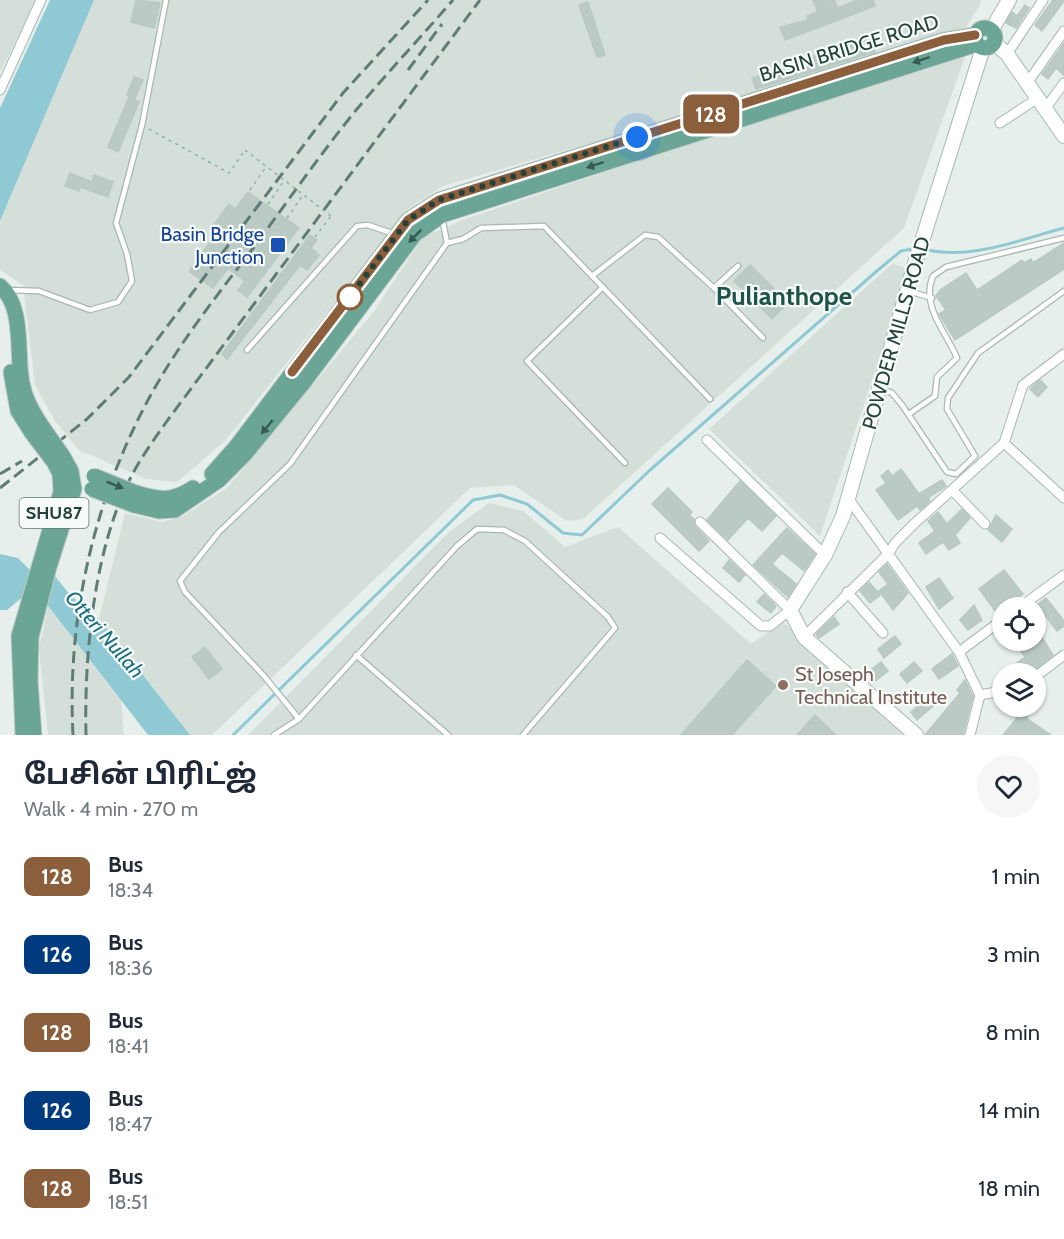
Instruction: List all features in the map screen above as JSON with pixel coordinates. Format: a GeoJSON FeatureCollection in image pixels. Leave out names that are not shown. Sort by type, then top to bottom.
{"type":"FeatureCollection","features":[{"type":"Feature","properties":{"kind":"main road","name":"BASIN BRIDGE ROAD"},"geometry":{"type":"LineString","coordinates":[[135,499],[161,501],[176,498],[211,475],[236,447],[408,220],[440,207],[933,43],[984,40]]}},
{"type":"Feature","properties":{"kind":"main road","name":"BASIN BRIDGE ROAD"},"geometry":{"type":"LineString","coordinates":[[135,499],[159,511],[175,510],[194,500],[219,480],[244,455],[304,382],[415,234],[440,207]]}},
{"type":"Feature","properties":{"kind":"main road","name":"SHU87"},"geometry":{"type":"LineString","coordinates":[[2,293],[18,411],[37,429],[61,460],[74,489],[44,566]]}},
{"type":"Feature","properties":{"kind":"main road","name":"SHU87"},"geometry":{"type":"LineString","coordinates":[[23,735],[19,636],[32,605],[44,566],[61,492],[61,460]]}},
{"type":"Feature","properties":{"kind":"main road"},"geometry":{"type":"LineString","coordinates":[[61,460],[93,482],[135,499]]}},
{"type":"Feature","properties":{"kind":"main road"},"geometry":{"type":"LineString","coordinates":[[74,489],[93,482]]}},
{"type":"Feature","properties":{"kind":"main road","name":"SHU87"},"geometry":{"type":"LineString","coordinates":[[32,605],[30,680],[34,735]]}},
{"type":"Feature","properties":{"kind":"street"},"geometry":{"type":"LineString","coordinates":[[0,90],[41,0]]}},
{"type":"Feature","properties":{"kind":"street"},"geometry":{"type":"LineString","coordinates":[[1009,0],[984,40],[1007,54],[1064,136]]}},
{"type":"Feature","properties":{"kind":"street"},"geometry":{"type":"LineString","coordinates":[[1007,54],[1043,0]]}},
{"type":"Feature","properties":{"kind":"street"},"geometry":{"type":"LineString","coordinates":[[1028,82],[1064,31]]}},
{"type":"Feature","properties":{"kind":"street","name":"POWDER MILLS ROAD"},"geometry":{"type":"LineString","coordinates":[[790,610],[825,555],[848,498],[922,239],[984,40]]}},
{"type":"Feature","properties":{"kind":"street"},"geometry":{"type":"LineString","coordinates":[[1000,123],[1042,104],[1064,83]]}},
{"type":"Feature","properties":{"kind":"street"},"geometry":{"type":"LineString","coordinates":[[804,637],[889,553],[914,524],[1004,443],[1023,385],[1064,354]]}},
{"type":"Feature","properties":{"kind":"street"},"geometry":{"type":"LineString","coordinates":[[707,440],[825,555]]}},
{"type":"Feature","properties":{"kind":"street"},"geometry":{"type":"LineString","coordinates":[[1004,443],[1064,498]]}},
{"type":"Feature","properties":{"kind":"street"},"geometry":{"type":"LineString","coordinates":[[953,491],[985,524]]}},
{"type":"Feature","properties":{"kind":"street"},"geometry":{"type":"LineString","coordinates":[[848,498],[959,652],[980,695],[970,735]]}},
{"type":"Feature","properties":{"kind":"street"},"geometry":{"type":"LineString","coordinates":[[700,522],[790,610],[804,637],[916,735]]}},
{"type":"Feature","properties":{"kind":"street"},"geometry":{"type":"LineString","coordinates":[[660,538],[761,626],[770,626],[790,610]]}},
{"type":"Feature","properties":{"kind":"street"},"geometry":{"type":"LineString","coordinates":[[1034,597],[1064,575]]}},
{"type":"Feature","properties":{"kind":"street"},"geometry":{"type":"LineString","coordinates":[[847,592],[883,633]]}},
{"type":"Feature","properties":{"kind":"street"},"geometry":{"type":"LineString","coordinates":[[959,652],[992,627]]}},
{"type":"Feature","properties":{"kind":"street"},"geometry":{"type":"LineString","coordinates":[[1046,669],[1064,655]]}},
{"type":"Feature","properties":{"kind":"street"},"geometry":{"type":"LineString","coordinates":[[980,695],[992,693]]}},
{"type":"Feature","properties":{"kind":"lane"},"geometry":{"type":"LineString","coordinates":[[2,293],[39,291],[90,310],[118,302],[132,280],[127,254],[116,224],[142,125],[166,0]]}},
{"type":"Feature","properties":{"kind":"lane"},"geometry":{"type":"LineString","coordinates":[[440,207],[447,243]]}},
{"type":"Feature","properties":{"kind":"lane"},"geometry":{"type":"LineString","coordinates":[[247,350],[357,226],[368,225],[397,235]]}},
{"type":"Feature","properties":{"kind":"lane"},"geometry":{"type":"LineString","coordinates":[[299,719],[185,592],[180,581],[219,532],[290,464],[447,243],[463,239],[482,228],[544,226],[710,399]]}},
{"type":"Feature","properties":{"kind":"lane"},"geometry":{"type":"LineString","coordinates":[[592,276],[645,236],[658,237],[714,288],[763,338]]}},
{"type":"Feature","properties":{"kind":"lane"},"geometry":{"type":"LineString","coordinates":[[909,414],[933,399],[936,394],[937,377],[957,358],[938,326],[932,298],[931,281],[941,269],[1064,238]]}},
{"type":"Feature","properties":{"kind":"lane"},"geometry":{"type":"LineString","coordinates":[[714,288],[738,266]]}},
{"type":"Feature","properties":{"kind":"lane"},"geometry":{"type":"LineString","coordinates":[[603,287],[526,361],[625,463]]}},
{"type":"Feature","properties":{"kind":"lane"},"geometry":{"type":"LineString","coordinates":[[908,291],[932,298]]}},
{"type":"Feature","properties":{"kind":"lane"},"geometry":{"type":"LineString","coordinates":[[880,388],[892,393],[909,414],[947,472],[956,474],[975,456],[947,409],[948,398],[978,353],[1064,291]]}},
{"type":"Feature","properties":{"kind":"lane"},"geometry":{"type":"LineString","coordinates":[[274,735],[299,719],[457,546],[477,529],[504,530],[525,541],[608,617],[615,628],[523,735]]}},
{"type":"Feature","properties":{"kind":"lane"},"geometry":{"type":"LineString","coordinates":[[356,655],[448,735]]}},
{"type":"Feature","properties":{"kind":"path"},"geometry":{"type":"LineString","coordinates":[[142,125],[229,173],[245,150],[331,216],[315,237]]}},
{"type":"Feature","properties":{"kind":"path"},"geometry":{"type":"LineString","coordinates":[[250,190],[266,167]]}},
{"type":"Feature","properties":{"kind":"path"},"geometry":{"type":"LineString","coordinates":[[268,204],[284,181]]}},
{"type":"Feature","properties":{"kind":"path"},"geometry":{"type":"LineString","coordinates":[[287,218],[303,195]]}},
{"type":"Feature","properties":{"kind":"shaded area"},"geometry":{"type":"Polygon","coordinates":[[[0,0],[37,0],[0,72],[0,0]]]}},
{"type":"Feature","properties":{"kind":"shaded area"},"geometry":{"type":"Polygon","coordinates":[[[94,0],[980,0],[981,3],[965,29],[670,120],[443,186],[408,209],[225,441],[177,482],[146,479],[79,450],[55,421],[35,385],[23,285],[0,270],[0,221],[94,0]]]}},
{"type":"Feature","properties":{"kind":"shaded area"},"geometry":{"type":"Polygon","coordinates":[[[967,51],[904,228],[583,519],[567,521],[514,485],[470,488],[212,735],[190,735],[99,619],[125,513],[162,522],[181,517],[227,488],[372,314],[423,237],[462,220],[967,51]]]}},
{"type":"Feature","properties":{"kind":"shaded area"},"geometry":{"type":"Polygon","coordinates":[[[893,263],[909,270],[820,536],[709,429],[893,263]]]}},
{"type":"Feature","properties":{"kind":"shaded area"},"geometry":{"type":"Polygon","coordinates":[[[489,503],[523,511],[565,547],[618,527],[751,644],[783,622],[911,735],[248,735],[449,532],[489,503]]]}},
{"type":"Feature","properties":{"kind":"shaded area"},"geometry":{"type":"Polygon","coordinates":[[[48,607],[121,701],[124,735],[48,735],[39,648],[48,607]]]}},
{"type":"Feature","properties":{"kind":"water"},"geometry":{"type":"Polygon","coordinates":[[[50,0],[94,0],[0,221],[0,108],[50,0]]]}},
{"type":"Feature","properties":{"kind":"water","name":"Otteri Nullah"},"geometry":{"type":"Polygon","coordinates":[[[0,554],[18,558],[30,570],[55,576],[70,595],[99,619],[190,735],[148,735],[48,606],[20,599],[7,610],[0,610],[0,554]]]}},
{"type":"Feature","properties":{"kind":"building"},"geometry":{"type":"Polygon","coordinates":[[[136,0],[160,3],[154,28],[131,22],[136,0]]]}},
{"type":"Feature","properties":{"kind":"building"},"geometry":{"type":"Polygon","coordinates":[[[813,0],[834,0],[838,8],[858,0],[873,0],[875,6],[785,40],[780,27],[808,20],[807,16],[818,12],[813,0]]]}},
{"type":"Feature","properties":{"kind":"building"},"geometry":{"type":"Polygon","coordinates":[[[1053,0],[1064,1],[1042,31],[1035,25],[1053,0]]]}},
{"type":"Feature","properties":{"kind":"building"},"geometry":{"type":"Polygon","coordinates":[[[588,2],[605,55],[597,57],[579,5],[588,2]]]}},
{"type":"Feature","properties":{"kind":"building"},"geometry":{"type":"Polygon","coordinates":[[[1025,5],[1029,8],[1016,28],[1006,23],[1012,12],[1017,16],[1025,5]]]}},
{"type":"Feature","properties":{"kind":"building"},"geometry":{"type":"Polygon","coordinates":[[[869,36],[875,52],[756,89],[752,78],[869,36]]]}},
{"type":"Feature","properties":{"kind":"building"},"geometry":{"type":"Polygon","coordinates":[[[1064,43],[1064,75],[1056,68],[1048,79],[1042,74],[1064,43]]]}},
{"type":"Feature","properties":{"kind":"building"},"geometry":{"type":"Polygon","coordinates":[[[134,77],[143,80],[135,98],[127,95],[134,77]]]}},
{"type":"Feature","properties":{"kind":"building"},"geometry":{"type":"Polygon","coordinates":[[[129,97],[139,102],[118,152],[108,147],[129,97]]]}},
{"type":"Feature","properties":{"kind":"building"},"geometry":{"type":"Polygon","coordinates":[[[70,173],[92,182],[94,175],[113,182],[108,197],[80,187],[79,191],[65,186],[70,173]]]}},
{"type":"Feature","properties":{"kind":"building"},"geometry":{"type":"Polygon","coordinates":[[[248,192],[299,228],[247,297],[238,290],[245,281],[228,268],[213,288],[189,271],[219,230],[213,226],[229,204],[235,209],[248,192]]]}},
{"type":"Feature","properties":{"kind":"building"},"geometry":{"type":"Polygon","coordinates":[[[310,235],[317,240],[311,248],[319,255],[307,270],[300,265],[227,359],[222,354],[310,235]]]}},
{"type":"Feature","properties":{"kind":"building"},"geometry":{"type":"Polygon","coordinates":[[[1064,243],[1064,269],[955,340],[939,314],[946,310],[936,296],[940,290],[966,273],[977,290],[1022,260],[1024,263],[1031,259],[1033,263],[1064,243]]]}},
{"type":"Feature","properties":{"kind":"building"},"geometry":{"type":"Polygon","coordinates":[[[750,265],[788,303],[772,319],[734,281],[750,265]]]}},
{"type":"Feature","properties":{"kind":"building"},"geometry":{"type":"Polygon","coordinates":[[[1040,380],[1047,387],[1038,397],[1030,389],[1040,380]]]}},
{"type":"Feature","properties":{"kind":"building"},"geometry":{"type":"Polygon","coordinates":[[[901,469],[919,494],[942,480],[946,486],[928,498],[930,501],[920,510],[917,506],[898,520],[876,490],[886,483],[881,476],[888,470],[892,476],[901,469]]]}},
{"type":"Feature","properties":{"kind":"building"},"geometry":{"type":"Polygon","coordinates":[[[740,481],[776,516],[762,531],[748,518],[728,540],[707,520],[740,481]]]}},
{"type":"Feature","properties":{"kind":"building"},"geometry":{"type":"Polygon","coordinates":[[[668,488],[692,512],[689,515],[694,519],[695,526],[709,541],[699,551],[652,504],[668,488]]]}},
{"type":"Feature","properties":{"kind":"building"},"geometry":{"type":"Polygon","coordinates":[[[962,509],[970,518],[955,535],[960,543],[949,550],[943,542],[926,554],[919,543],[935,531],[928,521],[938,512],[947,524],[962,509]]]}},
{"type":"Feature","properties":{"kind":"building"},"geometry":{"type":"Polygon","coordinates":[[[996,515],[1012,529],[1002,542],[988,530],[996,515]]]}},
{"type":"Feature","properties":{"kind":"building"},"geometry":{"type":"Polygon","coordinates":[[[787,528],[815,554],[804,571],[782,553],[772,564],[796,584],[788,597],[753,565],[787,528]]]}},
{"type":"Feature","properties":{"kind":"building"},"geometry":{"type":"Polygon","coordinates":[[[729,560],[745,575],[739,582],[723,568],[729,560]]]}},
{"type":"Feature","properties":{"kind":"building"},"geometry":{"type":"Polygon","coordinates":[[[887,564],[908,593],[893,610],[879,591],[888,584],[879,572],[887,564]]]}},
{"type":"Feature","properties":{"kind":"building"},"geometry":{"type":"Polygon","coordinates":[[[1004,570],[1023,594],[1018,597],[992,597],[992,607],[979,589],[1004,570]]]}},
{"type":"Feature","properties":{"kind":"building"},"geometry":{"type":"Polygon","coordinates":[[[939,578],[953,598],[939,609],[926,587],[939,578]]]}},
{"type":"Feature","properties":{"kind":"building"},"geometry":{"type":"Polygon","coordinates":[[[869,582],[880,595],[870,603],[860,591],[869,582]]]}},
{"type":"Feature","properties":{"kind":"building"},"geometry":{"type":"Polygon","coordinates":[[[764,594],[776,606],[771,613],[757,602],[764,594]]]}},
{"type":"Feature","properties":{"kind":"building"},"geometry":{"type":"Polygon","coordinates":[[[1046,598],[1064,621],[1064,626],[1057,631],[1046,617],[1046,598]]]}},
{"type":"Feature","properties":{"kind":"building"},"geometry":{"type":"Polygon","coordinates":[[[974,605],[982,620],[968,630],[960,620],[974,605]]]}},
{"type":"Feature","properties":{"kind":"building"},"geometry":{"type":"Polygon","coordinates":[[[834,617],[839,624],[819,638],[816,634],[834,617]]]}},
{"type":"Feature","properties":{"kind":"building"},"geometry":{"type":"Polygon","coordinates":[[[895,636],[901,644],[884,658],[878,649],[895,636]]]}},
{"type":"Feature","properties":{"kind":"building"},"geometry":{"type":"Polygon","coordinates":[[[1046,644],[1053,655],[1043,663],[1016,663],[1025,657],[1021,651],[1046,651],[1046,644]]]}},
{"type":"Feature","properties":{"kind":"building"},"geometry":{"type":"Polygon","coordinates":[[[205,647],[222,669],[209,679],[192,657],[205,647]]]}},
{"type":"Feature","properties":{"kind":"building"},"geometry":{"type":"Polygon","coordinates":[[[952,654],[958,666],[939,679],[932,669],[952,654]]]}},
{"type":"Feature","properties":{"kind":"building"},"geometry":{"type":"Polygon","coordinates":[[[747,660],[776,686],[732,735],[681,735],[747,660]]]}},
{"type":"Feature","properties":{"kind":"building"},"geometry":{"type":"Polygon","coordinates":[[[881,662],[888,671],[874,682],[867,673],[881,662]]]}},
{"type":"Feature","properties":{"kind":"building"},"geometry":{"type":"Polygon","coordinates":[[[914,662],[922,671],[907,683],[900,674],[914,662]]]}},
{"type":"Feature","properties":{"kind":"building"},"geometry":{"type":"Polygon","coordinates":[[[965,680],[973,696],[963,735],[925,735],[960,693],[957,690],[965,680]]]}},
{"type":"Feature","properties":{"kind":"building"},"geometry":{"type":"Polygon","coordinates":[[[932,694],[939,701],[917,720],[911,712],[932,694]]]}},
{"type":"Feature","properties":{"kind":"building"},"geometry":{"type":"Polygon","coordinates":[[[815,715],[836,735],[797,735],[815,715]]]}},
{"type":"Feature","properties":{"kind":"building"},"geometry":{"type":"Polygon","coordinates":[[[1027,717],[1051,735],[1003,735],[1017,718],[1027,717]]]}},
{"type":"Feature","properties":{"kind":"waterway"},"geometry":{"type":"LineString","coordinates":[[923,249],[941,252],[976,251],[1064,228]]}},
{"type":"Feature","properties":{"kind":"waterway"},"geometry":{"type":"LineString","coordinates":[[233,735],[473,500],[500,495],[527,504],[563,533],[582,535],[649,471],[878,270],[901,251],[917,248]]}},
{"type":"Feature","properties":{"kind":"railway"},"geometry":{"type":"LineString","coordinates":[[0,488],[87,419],[129,377],[343,93],[428,0]]}},
{"type":"Feature","properties":{"kind":"railway"},"geometry":{"type":"LineString","coordinates":[[73,735],[72,687],[75,638],[92,542],[106,496],[145,406],[169,364],[210,304],[330,143],[453,0]]}},
{"type":"Feature","properties":{"kind":"railway"},"geometry":{"type":"LineString","coordinates":[[86,735],[87,671],[100,568],[119,504],[132,475],[167,421],[480,0]]}},
{"type":"Feature","properties":{"kind":"railway"},"geometry":{"type":"LineString","coordinates":[[408,70],[442,24]]}},
{"type":"Feature","properties":{"kind":"railway"},"geometry":{"type":"LineString","coordinates":[[0,474],[22,461]]}},
{"type":"Feature","properties":{"kind":"bus line","name":"128"},"geometry":{"type":"LineString","coordinates":[[292,372],[408,220],[439,200],[944,40],[975,35]]}},
{"type":"Feature","properties":{"kind":"place","name":"Basin Bridge Junction"},"geometry":{"type":"Point","coordinates":[278,245]}},
{"type":"Feature","properties":{"kind":"place","name":"St Joseph Technical Institute"},"geometry":{"type":"Point","coordinates":[783,685]}},
{"type":"Feature","properties":{"kind":"district","name":"Pulianthope"},"geometry":{"type":"Point","coordinates":[784,296]}},
{"type":"Feature","properties":{"kind":"route"},"geometry":{"type":"LineString","coordinates":[[350,297],[345,303],[408,220],[439,200],[637,137]]}}]}
